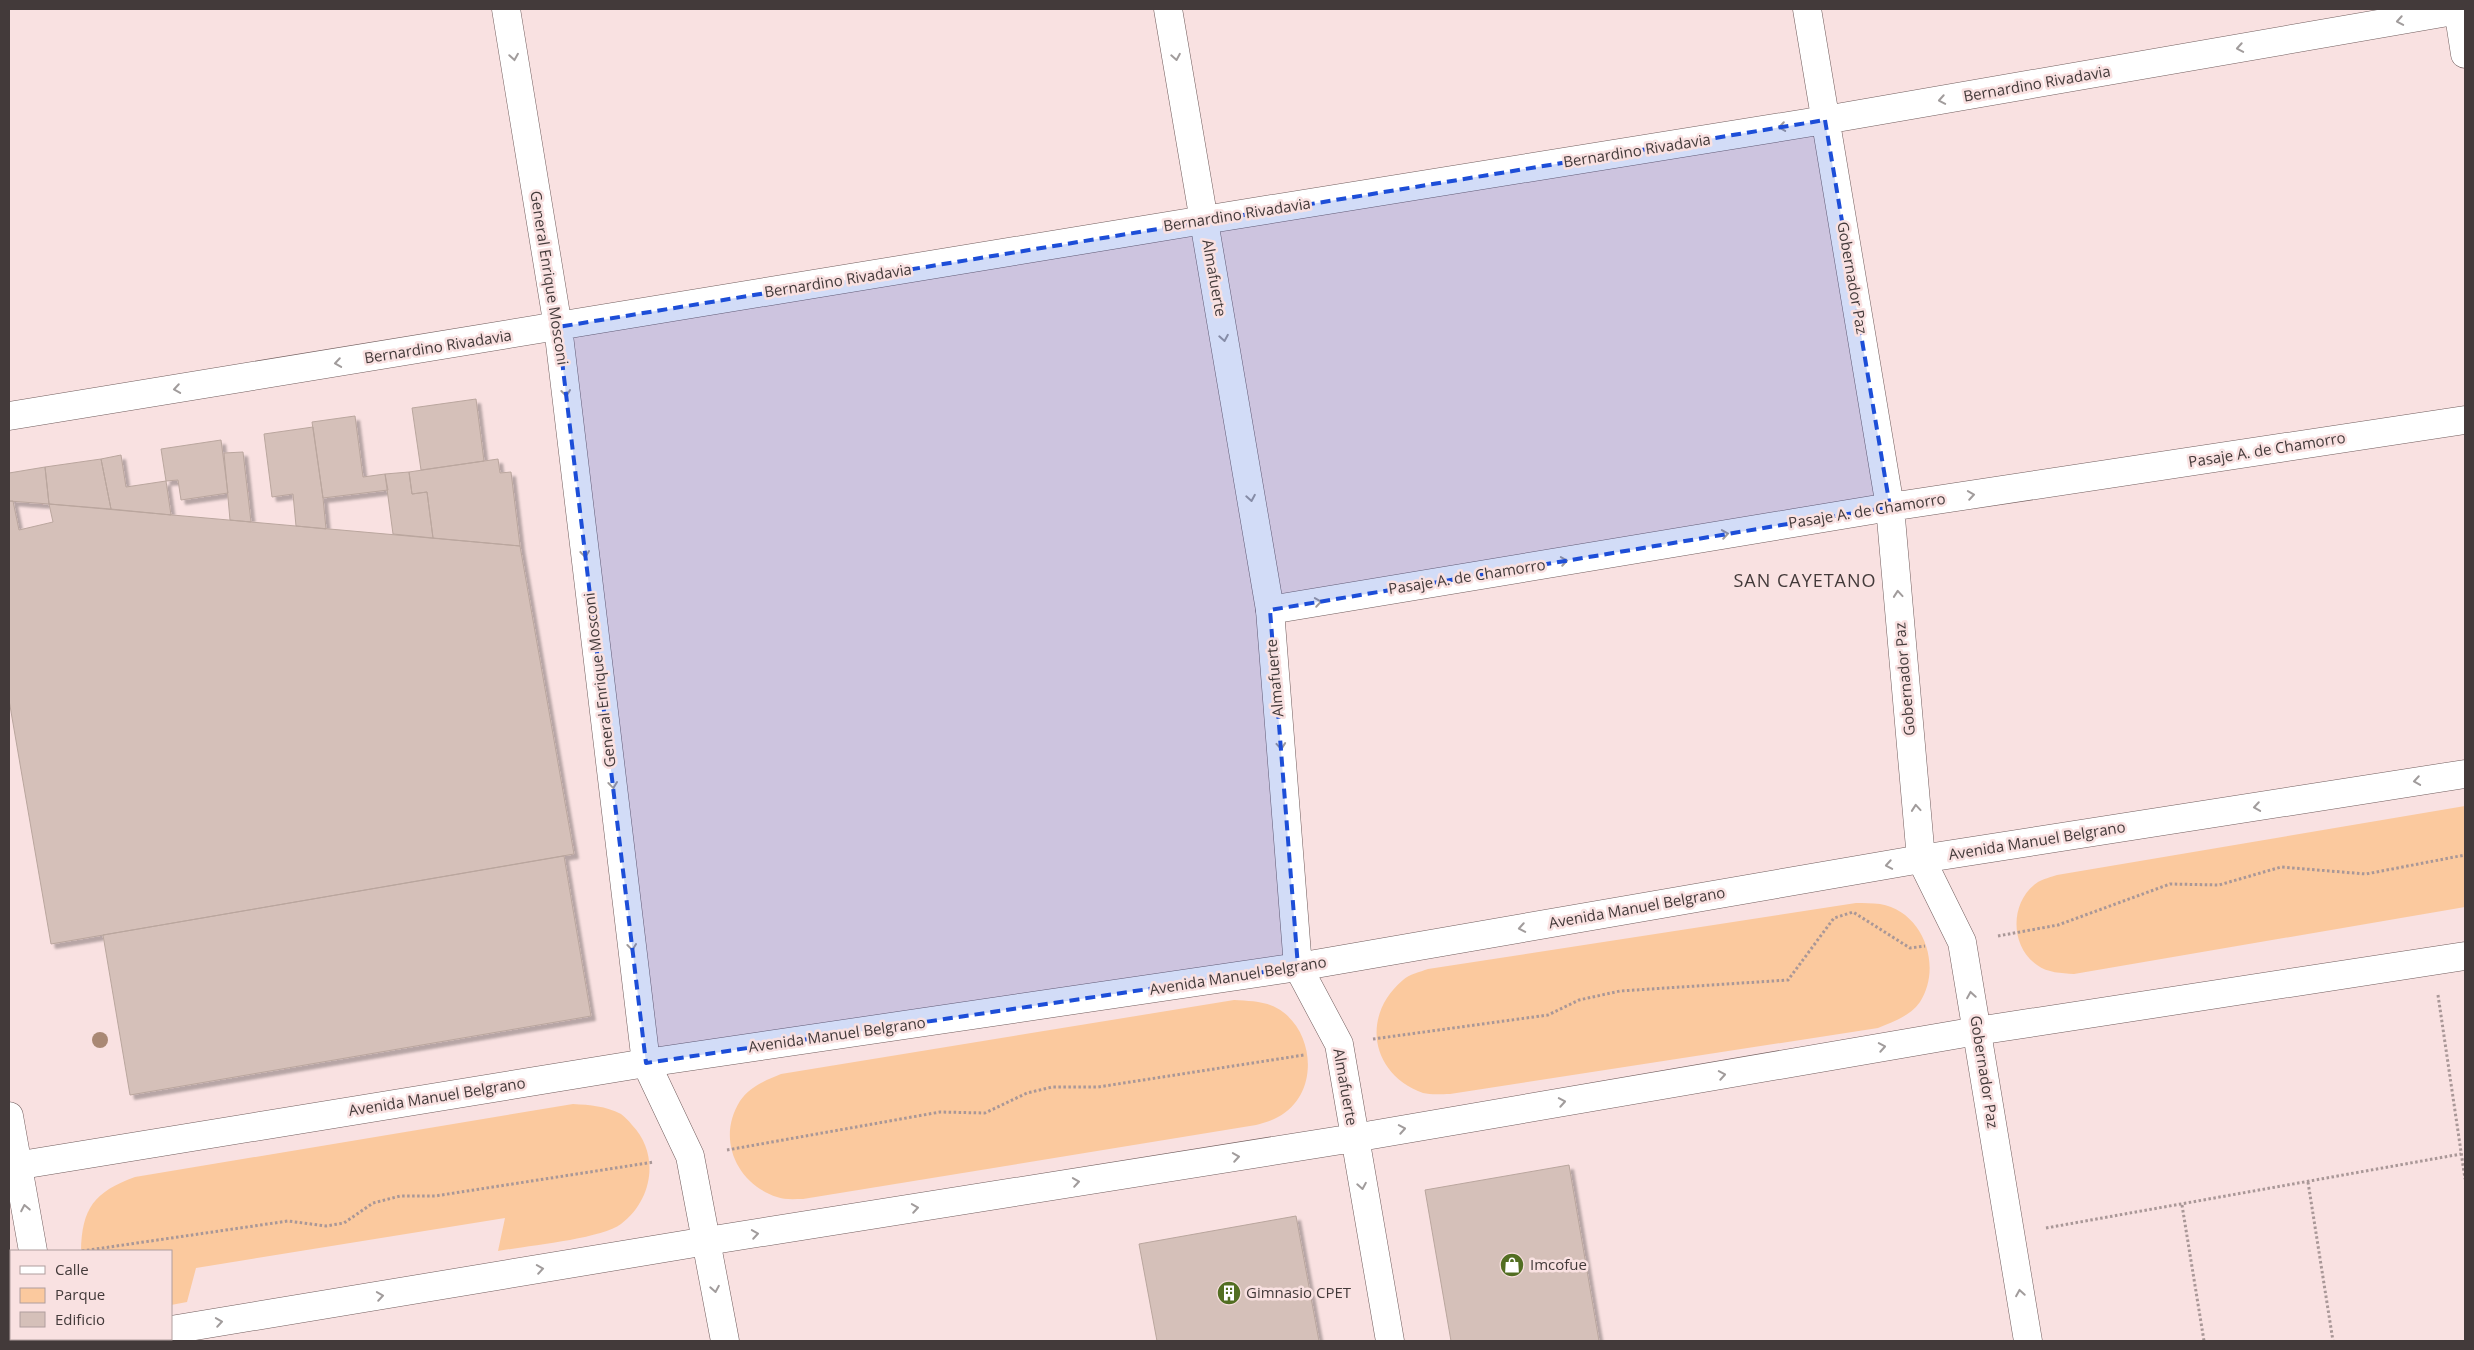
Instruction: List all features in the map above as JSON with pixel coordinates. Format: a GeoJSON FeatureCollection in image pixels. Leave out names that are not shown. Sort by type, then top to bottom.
{"type":"FeatureCollection","features":[{"type":"Feature","properties":{"kind":"street","name":"General Enrique Mosconi"},"geometry":{"type":"LineString","coordinates":[[506,9],[558,327],[646,1063],[690,1156],[725,1341]]}},
{"type":"Feature","properties":{"kind":"street","name":"Almafuerte"},"geometry":{"type":"LineString","coordinates":[[1168,9],[1270,610],[1298,967],[1339,1044],[1390,1341]]}},
{"type":"Feature","properties":{"kind":"street","name":"Gobernador Paz"},"geometry":{"type":"LineString","coordinates":[[1807,9],[1890,507],[1921,859],[1962,942],[2028,1341]]}},
{"type":"Feature","properties":{"kind":"street","name":"Bernardino Rivadavia"},"geometry":{"type":"LineString","coordinates":[[9,416],[1825,120],[2460,10]]}},
{"type":"Feature","properties":{"kind":"street"},"geometry":{"type":"LineString","coordinates":[[2460,10],[2465,54]]}},
{"type":"Feature","properties":{"kind":"street","name":"Pasaje A. de Chamorro"},"geometry":{"type":"LineString","coordinates":[[1270,610],[1890,507],[2465,420]]}},
{"type":"Feature","properties":{"kind":"street","name":"Avenida Manuel Belgrano"},"geometry":{"type":"LineString","coordinates":[[13,1166],[646,1063],[1298,967],[1921,859],[2465,774]]}},
{"type":"Feature","properties":{"kind":"street"},"geometry":{"type":"LineString","coordinates":[[172,1330],[707,1241],[1354,1138],[1977,1031],[2433,963],[2465,956]]}},
{"type":"Feature","properties":{"kind":"street"},"geometry":{"type":"LineString","coordinates":[[9,1116],[13,1166],[33,1250]]}},
{"type":"Feature","properties":{"kind":"path"},"geometry":{"type":"LineString","coordinates":[[89,1250],[288,1221],[326,1226],[344,1224],[373,1203],[400,1196],[435,1196],[690,1156],[940,1112],[985,1113],[1027,1093],[1052,1087],[1098,1087],[1294,1059],[1339,1044],[1500,1020],[1548,1015],[1579,1000],[1620,990],[1788,980],[1834,918],[1854,912],[1910,948],[1962,942],[2058,925],[2170,884],[2218,885],[2281,867],[2366,874],[2465,855]]}},
{"type":"Feature","properties":{"kind":"path"},"geometry":{"type":"LineString","coordinates":[[2433,963],[2465,1179]]}},
{"type":"Feature","properties":{"kind":"path"},"geometry":{"type":"LineString","coordinates":[[2011,1234],[2461,1154]]}},
{"type":"Feature","properties":{"kind":"path"},"geometry":{"type":"LineString","coordinates":[[2308,1182],[2333,1341]]}},
{"type":"Feature","properties":{"kind":"path"},"geometry":{"type":"LineString","coordinates":[[2182,1205],[2204,1341]]}},
{"type":"Feature","properties":{"kind":"highlighted area"},"geometry":{"type":"Polygon","coordinates":[[[1825,120],[1890,507],[1270,610],[1298,967],[646,1063],[558,327],[1825,120]]]}},
{"type":"Feature","properties":{"kind":"green space"},"geometry":{"type":"Polygon","coordinates":[[[2465,806],[2465,907],[2074,974],[2059,973],[2041,968],[2028,957],[2021,947],[2016,923],[2022,900],[2038,882],[2057,875],[2465,806]]]}},
{"type":"Feature","properties":{"kind":"green space"},"geometry":{"type":"Polygon","coordinates":[[[1856,903],[1880,904],[1895,909],[1908,917],[1918,929],[1925,942],[1929,957],[1930,972],[1927,988],[1920,1002],[1906,1015],[1878,1028],[1450,1094],[1423,1093],[1405,1084],[1392,1072],[1382,1058],[1377,1042],[1377,1026],[1381,1010],[1390,994],[1405,978],[1428,969],[1856,903]]]}},
{"type":"Feature","properties":{"kind":"green space"},"geometry":{"type":"Polygon","coordinates":[[[1234,1000],[1253,1001],[1278,1008],[1294,1023],[1302,1036],[1306,1051],[1308,1066],[1306,1081],[1300,1095],[1291,1107],[1273,1120],[1264,1123],[803,1199],[780,1198],[763,1191],[741,1171],[734,1158],[730,1130],[733,1116],[740,1101],[753,1088],[781,1074],[1234,1000]]]}},
{"type":"Feature","properties":{"kind":"green space"},"geometry":{"type":"Polygon","coordinates":[[[573,1104],[598,1106],[621,1114],[630,1122],[641,1137],[647,1149],[649,1163],[646,1190],[632,1214],[621,1224],[597,1234],[498,1251],[505,1218],[196,1268],[187,1302],[172,1305],[172,1250],[81,1250],[84,1223],[93,1204],[109,1189],[135,1177],[573,1104]]]}},
{"type":"Feature","properties":{"kind":"building"},"geometry":{"type":"Polygon","coordinates":[[[476,399],[484,461],[421,470],[412,408],[476,399]]]}},
{"type":"Feature","properties":{"kind":"building"},"geometry":{"type":"Polygon","coordinates":[[[355,416],[363,477],[385,474],[388,490],[323,498],[312,422],[355,416]]]}},
{"type":"Feature","properties":{"kind":"building"},"geometry":{"type":"Polygon","coordinates":[[[313,427],[326,529],[296,526],[293,494],[272,497],[264,434],[313,427]]]}},
{"type":"Feature","properties":{"kind":"building"},"geometry":{"type":"Polygon","coordinates":[[[221,440],[228,493],[181,500],[178,480],[166,481],[161,449],[221,440]]]}},
{"type":"Feature","properties":{"kind":"building"},"geometry":{"type":"Polygon","coordinates":[[[243,452],[251,522],[230,520],[224,453],[243,452]]]}},
{"type":"Feature","properties":{"kind":"building"},"geometry":{"type":"Polygon","coordinates":[[[121,455],[126,487],[166,481],[171,515],[111,509],[101,459],[121,455]]]}},
{"type":"Feature","properties":{"kind":"building"},"geometry":{"type":"Polygon","coordinates":[[[101,459],[111,509],[49,504],[45,467],[101,459]]]}},
{"type":"Feature","properties":{"kind":"building"},"geometry":{"type":"Polygon","coordinates":[[[498,459],[500,473],[511,472],[520,546],[433,538],[427,492],[412,494],[409,472],[498,459]]]}},
{"type":"Feature","properties":{"kind":"building"},"geometry":{"type":"Polygon","coordinates":[[[45,467],[49,504],[9,501],[9,473],[45,467]]]}},
{"type":"Feature","properties":{"kind":"building"},"geometry":{"type":"Polygon","coordinates":[[[409,472],[412,494],[427,492],[433,538],[393,534],[385,474],[409,472]]]}},
{"type":"Feature","properties":{"kind":"building"},"geometry":{"type":"Polygon","coordinates":[[[9,501],[13,501],[19,530],[53,522],[49,504],[520,546],[574,854],[51,944],[9,700],[9,501]]]}},
{"type":"Feature","properties":{"kind":"building"},"geometry":{"type":"Polygon","coordinates":[[[564,856],[591,1016],[130,1095],[103,935],[564,856]]]}},
{"type":"Feature","properties":{"kind":"building","name":"Imcofue"},"geometry":{"type":"Polygon","coordinates":[[[1569,1165],[1599,1341],[1451,1341],[1425,1190],[1569,1165]]]}},
{"type":"Feature","properties":{"kind":"building","name":"Gimnasio CPET"},"geometry":{"type":"Polygon","coordinates":[[[1296,1216],[1319,1341],[1157,1341],[1139,1244],[1296,1216]]]}},
{"type":"Feature","properties":{"kind":"place","name":"Imcofue"},"geometry":{"type":"Point","coordinates":[1512,1265]}},
{"type":"Feature","properties":{"kind":"place","name":"Gimnasio CPET"},"geometry":{"type":"Point","coordinates":[1229,1293]}},
{"type":"Feature","properties":{"kind":"district","name":"SAN CAYETANO"},"geometry":{"type":"Point","coordinates":[1805,581]}}]}
